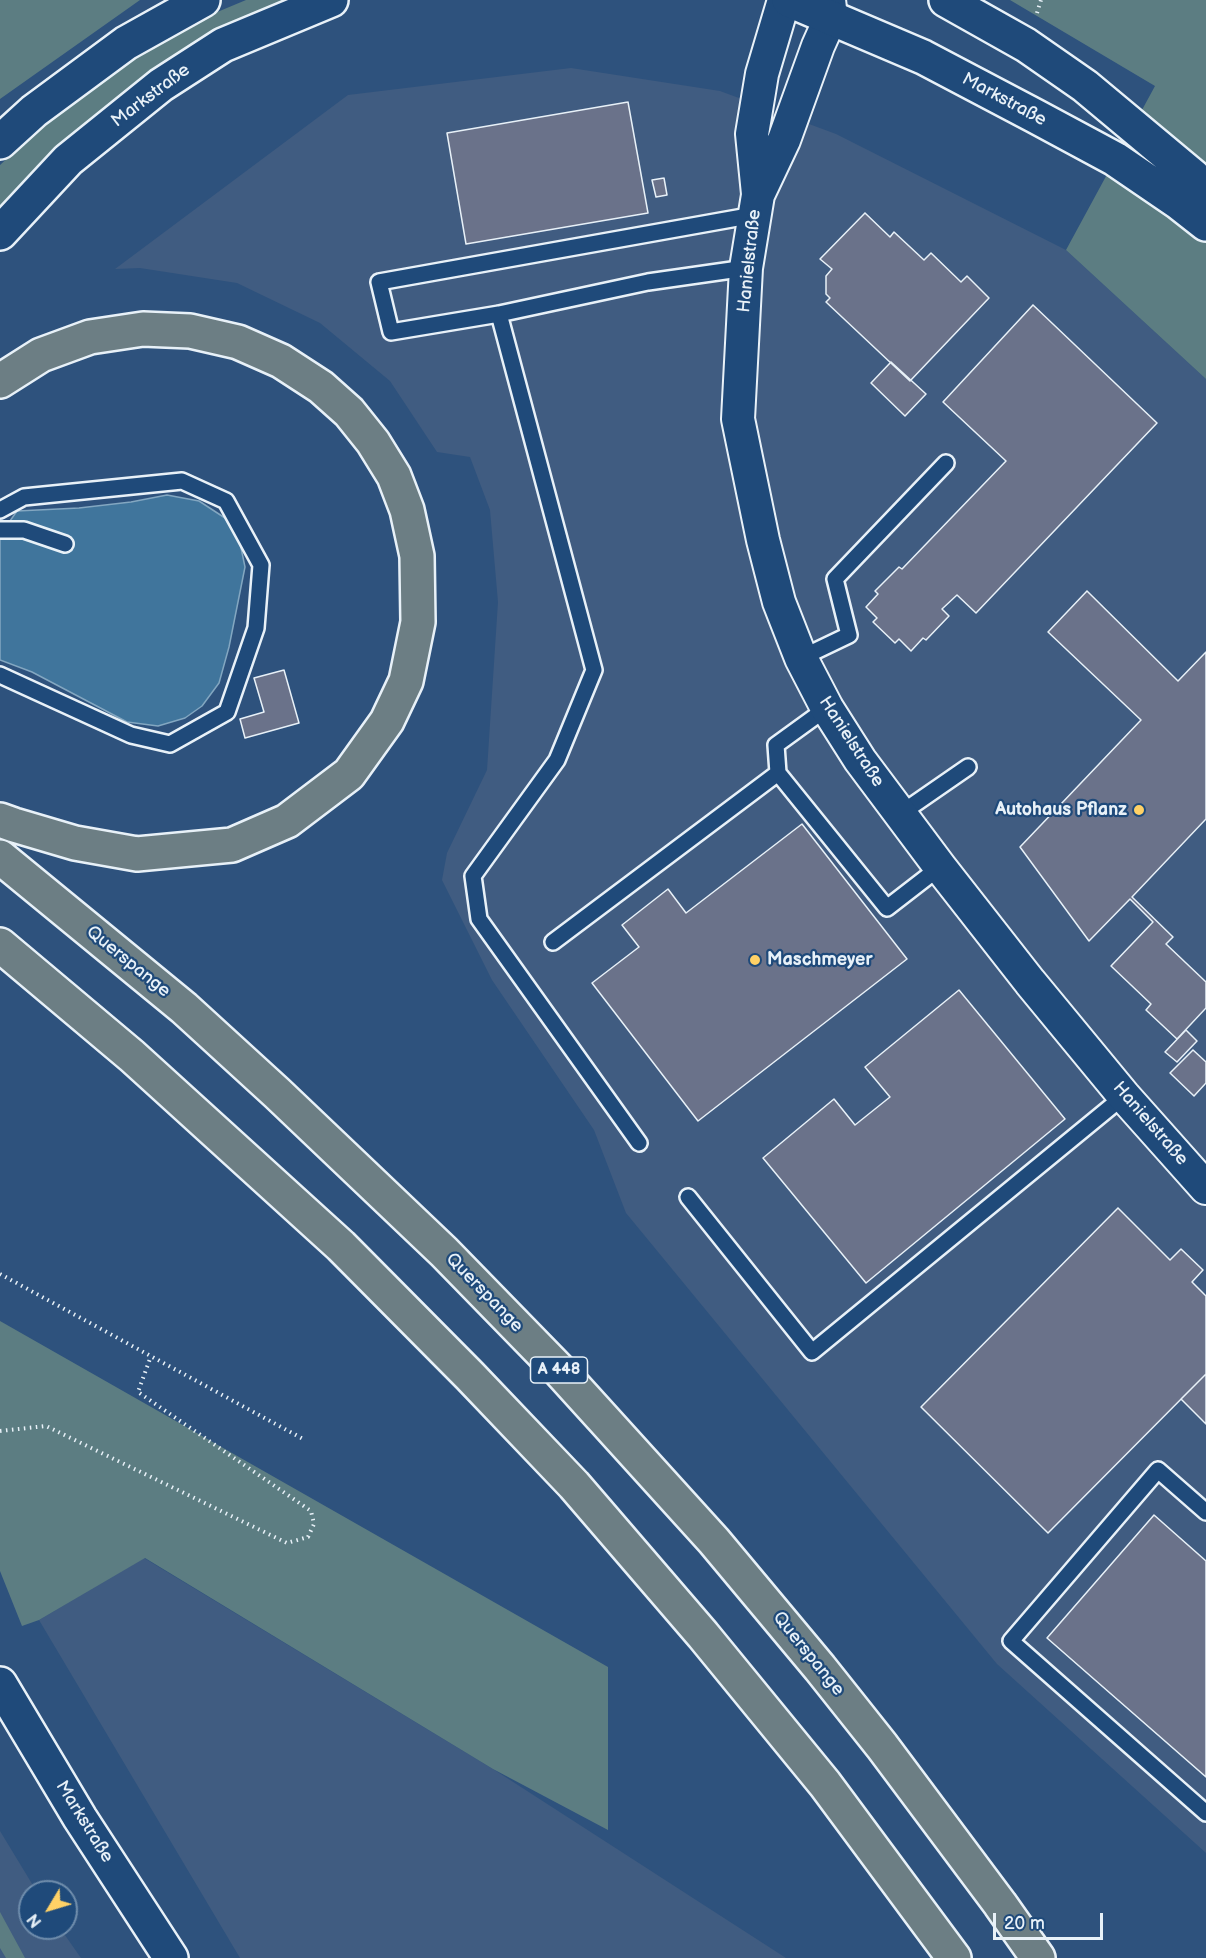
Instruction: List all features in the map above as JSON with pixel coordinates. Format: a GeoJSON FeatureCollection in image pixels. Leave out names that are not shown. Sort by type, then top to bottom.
{"type":"FeatureCollection","features":[{"type":"Feature","properties":{"kind":"highway"},"geometry":{"type":"LineString","coordinates":[[0,381],[42,355],[90,337],[143,329],[190,332],[238,342],[282,361],[321,387],[349,412],[373,442],[394,476],[407,510],[417,556],[418,622],[406,681],[387,721],[349,774],[287,821],[232,845],[137,854],[75,843],[0,820]]}},
{"type":"Feature","properties":{"kind":"highway","name":"Querspange"},"geometry":{"type":"LineString","coordinates":[[0,857],[184,1008],[444,1252],[559,1370],[707,1533],[820,1668],[882,1746],[1038,1958]]}},
{"type":"Feature","properties":{"kind":"highway"},"geometry":{"type":"LineString","coordinates":[[0,945],[132,1056],[300,1208],[416,1321],[574,1485],[703,1635],[825,1784],[954,1958]]}},
{"type":"Feature","properties":{"kind":"main road"},"geometry":{"type":"LineString","coordinates":[[0,142],[34,111],[126,43],[203,0]]}},
{"type":"Feature","properties":{"kind":"main road","name":"Markstraße"},"geometry":{"type":"LineString","coordinates":[[0,233],[68,160],[161,86],[223,45],[331,0]]}},
{"type":"Feature","properties":{"kind":"main road","name":"Markstraße"},"geometry":{"type":"LineString","coordinates":[[789,0],[830,8],[1115,159],[1206,224]]}},
{"type":"Feature","properties":{"kind":"main road"},"geometry":{"type":"LineString","coordinates":[[946,0],[1026,45],[1085,86],[1194,177],[1206,190]]}},
{"type":"Feature","properties":{"kind":"main road","name":"Markstraße"},"geometry":{"type":"LineString","coordinates":[[0,1684],[80,1818],[171,1958]]}},
{"type":"Feature","properties":{"kind":"street","name":"Hanielstraße"},"geometry":{"type":"LineString","coordinates":[[784,0],[762,74],[752,134],[756,205],[746,268],[738,419],[763,540],[779,602],[801,658],[826,708],[860,760],[1030,982],[1124,1096],[1206,1188]]}},
{"type":"Feature","properties":{"kind":"street","name":"Hanielstraße"},"geometry":{"type":"LineString","coordinates":[[756,205],[784,141],[830,8]]}},
{"type":"Feature","properties":{"kind":"lane"},"geometry":{"type":"LineString","coordinates":[[746,268],[648,282],[499,314],[390,333],[379,282],[756,205]]}},
{"type":"Feature","properties":{"kind":"lane"},"geometry":{"type":"LineString","coordinates":[[499,314],[594,670],[557,760],[473,876],[479,919],[639,1143]]}},
{"type":"Feature","properties":{"kind":"lane"},"geometry":{"type":"LineString","coordinates":[[801,658],[849,635],[835,579],[946,463]]}},
{"type":"Feature","properties":{"kind":"lane"},"geometry":{"type":"LineString","coordinates":[[0,510],[24,496],[182,481],[226,501],[261,565],[256,628],[227,712],[170,744],[131,735],[0,675]]}},
{"type":"Feature","properties":{"kind":"lane"},"geometry":{"type":"LineString","coordinates":[[0,530],[24,530],[65,544]]}},
{"type":"Feature","properties":{"kind":"lane"},"geometry":{"type":"LineString","coordinates":[[826,708],[776,745],[778,773],[887,908],[940,867]]}},
{"type":"Feature","properties":{"kind":"lane"},"geometry":{"type":"LineString","coordinates":[[900,814],[968,767]]}},
{"type":"Feature","properties":{"kind":"lane"},"geometry":{"type":"LineString","coordinates":[[553,942],[778,773]]}},
{"type":"Feature","properties":{"kind":"lane"},"geometry":{"type":"LineString","coordinates":[[687,1197],[812,1352],[1124,1096]]}},
{"type":"Feature","properties":{"kind":"lane"},"geometry":{"type":"LineString","coordinates":[[1206,1512],[1158,1470],[1011,1641],[1206,1813]]}},
{"type":"Feature","properties":{"kind":"path"},"geometry":{"type":"LineString","coordinates":[[0,1274],[305,1440]]}},
{"type":"Feature","properties":{"kind":"path"},"geometry":{"type":"LineString","coordinates":[[0,1431],[46,1426],[287,1543],[308,1537],[314,1524],[311,1511],[138,1392],[151,1356]]}},
{"type":"Feature","properties":{"kind":"shaded area"},"geometry":{"type":"Polygon","coordinates":[[[571,68],[720,91],[836,134],[1066,250],[1206,379],[1206,1853],[997,1664],[626,1213],[594,1130],[492,980],[442,880],[447,853],[487,770],[498,602],[490,510],[470,457],[437,452],[390,381],[320,323],[237,283],[140,268],[115,269],[348,95],[571,68]]]}},
{"type":"Feature","properties":{"kind":"shaded area"},"geometry":{"type":"Polygon","coordinates":[[[167,495],[199,501],[225,518],[240,543],[245,567],[229,647],[219,683],[202,706],[185,718],[158,726],[127,722],[32,672],[0,660],[0,535],[17,511],[79,508],[167,495]]]}},
{"type":"Feature","properties":{"kind":"shaded area"},"geometry":{"type":"Polygon","coordinates":[[[144,1558],[493,1769],[786,1958],[240,1958],[39,1620],[144,1558]]]}},
{"type":"Feature","properties":{"kind":"shaded area"},"geometry":{"type":"Polygon","coordinates":[[[0,1831],[30,1880],[18,1880],[18,1940],[68,1940],[81,1958],[0,1958],[0,1831]]]}},
{"type":"Feature","properties":{"kind":"green space"},"geometry":{"type":"Polygon","coordinates":[[[0,0],[140,0],[0,99],[0,0]]]}},
{"type":"Feature","properties":{"kind":"green space"},"geometry":{"type":"Polygon","coordinates":[[[246,0],[292,0],[0,214],[0,165],[67,103],[132,55],[191,23],[246,0]]]}},
{"type":"Feature","properties":{"kind":"green space"},"geometry":{"type":"Polygon","coordinates":[[[1010,0],[1206,0],[1206,379],[1066,250],[1155,86],[1010,0]]]}},
{"type":"Feature","properties":{"kind":"green space"},"geometry":{"type":"Polygon","coordinates":[[[0,1321],[608,1667],[608,1830],[493,1769],[145,1558],[39,1620],[22,1626],[0,1571],[0,1321]]]}},
{"type":"Feature","properties":{"kind":"green space"},"geometry":{"type":"Polygon","coordinates":[[[0,1912],[25,1958],[6,1958],[0,1948],[0,1912]]]}},
{"type":"Feature","properties":{"kind":"building"},"geometry":{"type":"Polygon","coordinates":[[[628,102],[648,213],[466,244],[447,133],[628,102]]]}},
{"type":"Feature","properties":{"kind":"building"},"geometry":{"type":"Polygon","coordinates":[[[664,178],[667,195],[656,197],[652,180],[664,178]]]}},
{"type":"Feature","properties":{"kind":"building"},"geometry":{"type":"Polygon","coordinates":[[[865,213],[890,237],[894,232],[924,260],[931,253],[961,282],[967,276],[989,298],[910,381],[826,302],[830,298],[826,294],[826,276],[832,269],[820,259],[865,213]]]}},
{"type":"Feature","properties":{"kind":"building"},"geometry":{"type":"Polygon","coordinates":[[[1033,305],[1157,423],[976,613],[957,595],[942,609],[949,616],[926,640],[923,638],[911,651],[899,639],[895,643],[873,622],[877,618],[866,607],[878,594],[875,591],[899,567],[902,569],[1006,461],[943,402],[1033,305]]]}},
{"type":"Feature","properties":{"kind":"building"},"geometry":{"type":"Polygon","coordinates":[[[891,362],[926,394],[905,416],[871,383],[891,362]]]}},
{"type":"Feature","properties":{"kind":"building"},"geometry":{"type":"Polygon","coordinates":[[[1087,591],[1178,681],[1206,652],[1206,819],[1132,897],[1173,937],[1166,944],[1206,982],[1206,1008],[1177,1039],[1146,1010],[1151,1004],[1111,966],[1153,922],[1130,899],[1089,941],[1020,847],[1141,720],[1048,632],[1087,591]]]}},
{"type":"Feature","properties":{"kind":"building"},"geometry":{"type":"Polygon","coordinates":[[[284,670],[299,723],[245,738],[240,719],[264,712],[254,678],[284,670]]]}},
{"type":"Feature","properties":{"kind":"building"},"geometry":{"type":"Polygon","coordinates":[[[802,824],[907,959],[698,1121],[592,983],[639,947],[622,925],[668,889],[686,913],[802,824]]]}},
{"type":"Feature","properties":{"kind":"building"},"geometry":{"type":"Polygon","coordinates":[[[959,990],[1065,1119],[866,1283],[763,1158],[834,1099],[855,1125],[890,1097],[865,1067],[959,990]]]}},
{"type":"Feature","properties":{"kind":"building"},"geometry":{"type":"Polygon","coordinates":[[[1186,1030],[1197,1041],[1177,1062],[1165,1052],[1186,1030]]]}},
{"type":"Feature","properties":{"kind":"building"},"geometry":{"type":"Polygon","coordinates":[[[1193,1050],[1206,1062],[1206,1083],[1194,1096],[1170,1073],[1193,1050]]]}},
{"type":"Feature","properties":{"kind":"building"},"geometry":{"type":"Polygon","coordinates":[[[1118,1208],[1170,1260],[1181,1249],[1203,1270],[1192,1282],[1206,1296],[1206,1374],[1048,1533],[921,1407],[1118,1208]]]}},
{"type":"Feature","properties":{"kind":"building"},"geometry":{"type":"Polygon","coordinates":[[[1206,1374],[1206,1424],[1181,1399],[1206,1374]]]}},
{"type":"Feature","properties":{"kind":"building"},"geometry":{"type":"Polygon","coordinates":[[[1154,1515],[1206,1561],[1206,1777],[1047,1638],[1154,1515]]]}},
{"type":"Feature","properties":{"kind":"place","name":"Autohaus Pflanz"},"geometry":{"type":"Point","coordinates":[1139,810]}},
{"type":"Feature","properties":{"kind":"place","name":"Maschmeyer"},"geometry":{"type":"Point","coordinates":[755,960]}}]}
